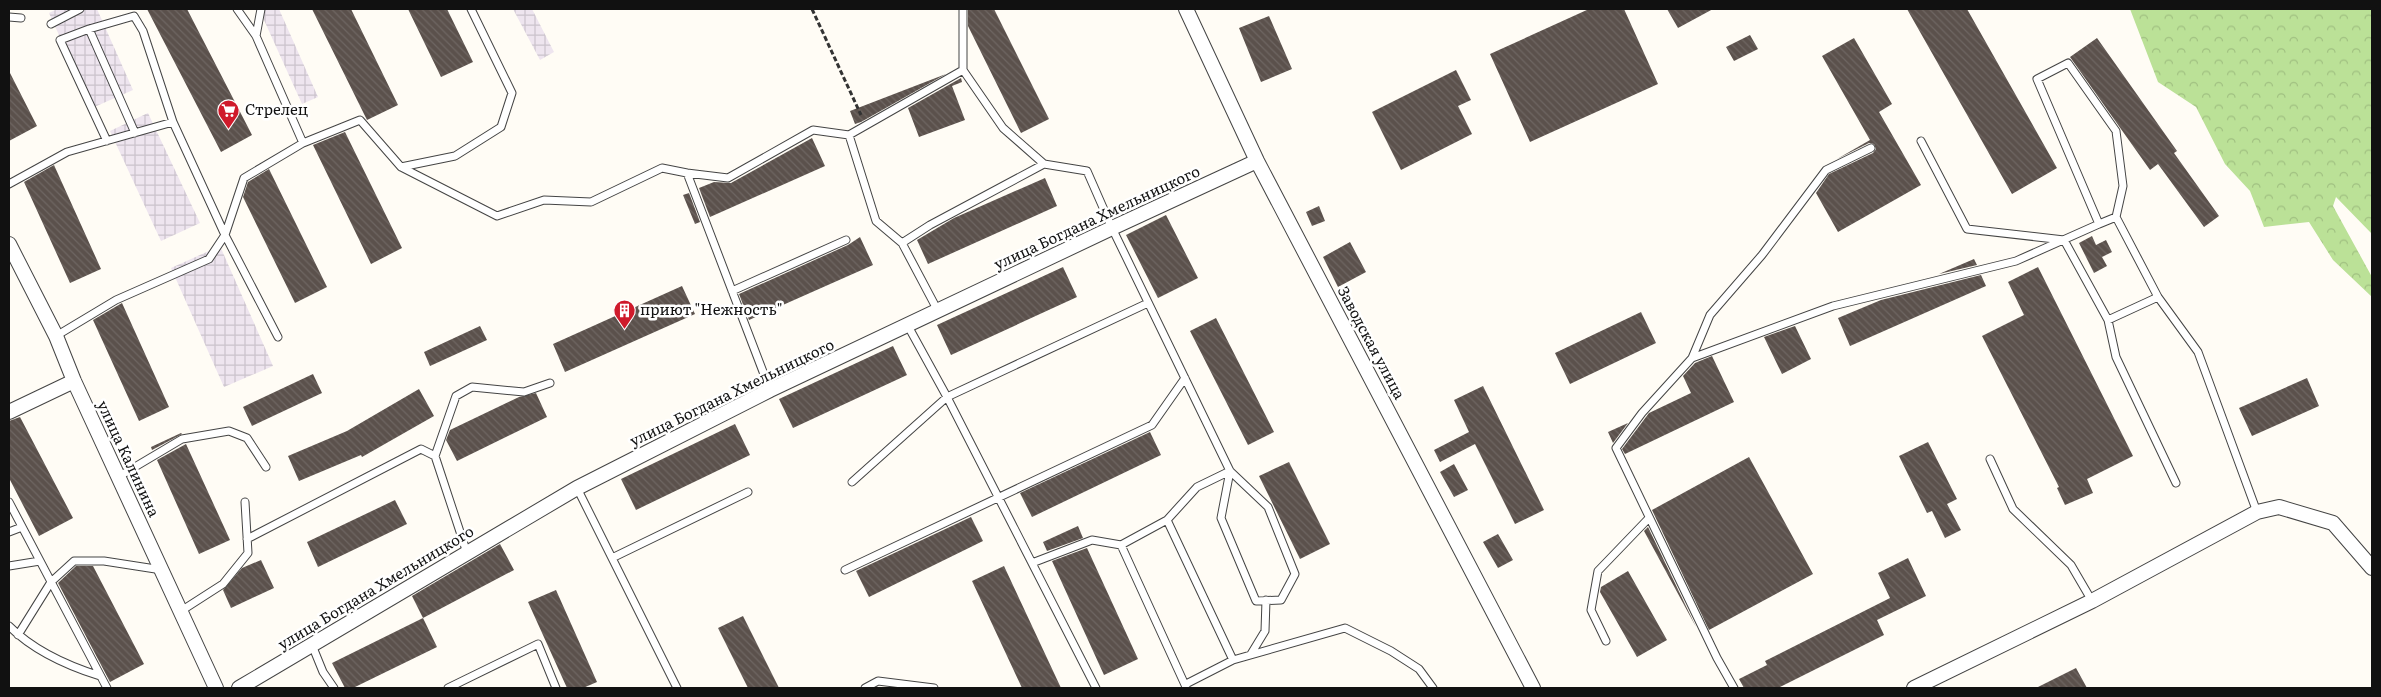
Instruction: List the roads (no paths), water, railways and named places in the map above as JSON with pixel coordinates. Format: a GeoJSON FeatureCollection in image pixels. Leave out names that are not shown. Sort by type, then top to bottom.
{"type":"FeatureCollection","features":[{"type":"Feature","properties":{"kind":"street","name":"Заводская улица"},"geometry":{"type":"LineString","coordinates":[[1186,9],[1257,161],[1533,688]]}},
{"type":"Feature","properties":{"kind":"street","name":"улица Богдана Хмельницкого"},"geometry":{"type":"LineString","coordinates":[[239,688],[577,488],[770,390],[1257,161]]}},
{"type":"Feature","properties":{"kind":"street","name":"улица Калинина"},"geometry":{"type":"LineString","coordinates":[[9,244],[56,336],[74,381],[216,688]]}},
{"type":"Feature","properties":{"kind":"street"},"geometry":{"type":"LineString","coordinates":[[9,412],[74,381]]}},
{"type":"Feature","properties":{"kind":"street"},"geometry":{"type":"LineString","coordinates":[[1914,688],[2092,601],[2257,512],[2279,507],[2333,523],[2372,568]]}},
{"type":"Feature","properties":{"kind":"lane"},"geometry":{"type":"LineString","coordinates":[[51,24],[80,9]]}},
{"type":"Feature","properties":{"kind":"lane"},"geometry":{"type":"LineString","coordinates":[[237,9],[256,36],[303,143]]}},
{"type":"Feature","properties":{"kind":"lane"},"geometry":{"type":"LineString","coordinates":[[256,36],[261,9]]}},
{"type":"Feature","properties":{"kind":"lane"},"geometry":{"type":"LineString","coordinates":[[401,167],[455,156],[502,127],[512,93],[471,9]]}},
{"type":"Feature","properties":{"kind":"lane"},"geometry":{"type":"LineString","coordinates":[[963,9],[963,70],[1003,128],[1044,164],[1087,171],[1112,228],[1230,471],[1268,507],[1295,574],[1281,600],[1256,601],[1221,518],[1230,471]]}},
{"type":"Feature","properties":{"kind":"lane"},"geometry":{"type":"LineString","coordinates":[[107,141],[60,40],[89,29],[134,16],[143,31],[173,122],[226,234],[278,337]]}},
{"type":"Feature","properties":{"kind":"lane"},"geometry":{"type":"LineString","coordinates":[[9,17],[21,18]]}},
{"type":"Feature","properties":{"kind":"lane"},"geometry":{"type":"LineString","coordinates":[[89,29],[136,133]]}},
{"type":"Feature","properties":{"kind":"lane"},"geometry":{"type":"LineString","coordinates":[[2099,224],[2037,79],[2068,63],[2116,131],[2123,186],[2116,217],[2158,297],[2198,352],[2257,512]]}},
{"type":"Feature","properties":{"kind":"lane"},"geometry":{"type":"LineString","coordinates":[[56,336],[116,300],[209,258],[226,234],[244,178],[303,143],[360,120],[401,167],[497,216],[544,200],[591,202],[662,168],[728,178],[813,130],[849,135],[963,70]]}},
{"type":"Feature","properties":{"kind":"lane"},"geometry":{"type":"LineString","coordinates":[[9,184],[67,152],[173,122]]}},
{"type":"Feature","properties":{"kind":"lane"},"geometry":{"type":"LineString","coordinates":[[849,135],[876,221],[902,243],[938,312]]}},
{"type":"Feature","properties":{"kind":"lane"},"geometry":{"type":"LineString","coordinates":[[1921,141],[1967,228],[2064,240]]}},
{"type":"Feature","properties":{"kind":"lane"},"geometry":{"type":"LineString","coordinates":[[1734,688],[1717,658],[1616,448],[1642,413],[1692,358],[1710,315],[1762,255],[1826,170],[1871,148]]}},
{"type":"Feature","properties":{"kind":"lane"},"geometry":{"type":"LineString","coordinates":[[902,243],[930,225],[1044,164]]}},
{"type":"Feature","properties":{"kind":"lane"},"geometry":{"type":"LineString","coordinates":[[687,173],[770,390]]}},
{"type":"Feature","properties":{"kind":"lane"},"geometry":{"type":"LineString","coordinates":[[1692,358],[1833,306],[2016,261],[2116,217]]}},
{"type":"Feature","properties":{"kind":"lane"},"geometry":{"type":"LineString","coordinates":[[732,291],[846,240]]}},
{"type":"Feature","properties":{"kind":"lane"},"geometry":{"type":"LineString","coordinates":[[2064,240],[2108,320],[2116,357],[2176,483]]}},
{"type":"Feature","properties":{"kind":"lane"},"geometry":{"type":"LineString","coordinates":[[2108,320],[2158,297]]}},
{"type":"Feature","properties":{"kind":"lane"},"geometry":{"type":"LineString","coordinates":[[852,482],[947,398],[1148,303]]}},
{"type":"Feature","properties":{"kind":"lane"},"geometry":{"type":"LineString","coordinates":[[908,326],[1096,688]]}},
{"type":"Feature","properties":{"kind":"lane"},"geometry":{"type":"LineString","coordinates":[[845,570],[1152,425],[1185,378]]}},
{"type":"Feature","properties":{"kind":"lane"},"geometry":{"type":"LineString","coordinates":[[467,553],[436,456],[456,396],[472,387],[524,392],[550,383]]}},
{"type":"Feature","properties":{"kind":"lane"},"geometry":{"type":"LineString","coordinates":[[118,477],[182,440],[229,432],[247,438],[266,466]]}},
{"type":"Feature","properties":{"kind":"lane"},"geometry":{"type":"LineString","coordinates":[[247,539],[420,449],[436,456]]}},
{"type":"Feature","properties":{"kind":"lane"},"geometry":{"type":"LineString","coordinates":[[1990,459],[2013,509],[2071,565],[2092,601]]}},
{"type":"Feature","properties":{"kind":"lane"},"geometry":{"type":"LineString","coordinates":[[1032,563],[1092,540],[1121,545],[1167,520],[1197,487],[1230,471]]}},
{"type":"Feature","properties":{"kind":"lane"},"geometry":{"type":"LineString","coordinates":[[577,488],[677,688]]}},
{"type":"Feature","properties":{"kind":"lane"},"geometry":{"type":"LineString","coordinates":[[612,558],[748,492]]}},
{"type":"Feature","properties":{"kind":"lane"},"geometry":{"type":"LineString","coordinates":[[9,502],[107,688]]}},
{"type":"Feature","properties":{"kind":"lane"},"geometry":{"type":"LineString","coordinates":[[181,611],[222,584],[248,553],[244,502]]}},
{"type":"Feature","properties":{"kind":"lane"},"geometry":{"type":"LineString","coordinates":[[1606,641],[1591,610],[1598,571],[1649,518]]}},
{"type":"Feature","properties":{"kind":"lane"},"geometry":{"type":"LineString","coordinates":[[1167,520],[1233,660]]}},
{"type":"Feature","properties":{"kind":"lane"},"geometry":{"type":"LineString","coordinates":[[9,532],[22,527]]}},
{"type":"Feature","properties":{"kind":"lane"},"geometry":{"type":"LineString","coordinates":[[1121,545],[1186,686],[1233,660],[1345,628],[1391,651],[1419,669],[1433,688]]}},
{"type":"Feature","properties":{"kind":"lane"},"geometry":{"type":"LineString","coordinates":[[9,566],[40,561]]}},
{"type":"Feature","properties":{"kind":"lane"},"geometry":{"type":"LineString","coordinates":[[18,635],[51,582],[74,561],[104,561],[162,570]]}},
{"type":"Feature","properties":{"kind":"lane"},"geometry":{"type":"LineString","coordinates":[[1251,654],[1265,631],[1266,600]]}},
{"type":"Feature","properties":{"kind":"lane"},"geometry":{"type":"LineString","coordinates":[[9,626],[18,635],[70,667],[100,676]]}},
{"type":"Feature","properties":{"kind":"lane"},"geometry":{"type":"LineString","coordinates":[[448,688],[538,644],[556,688]]}},
{"type":"Feature","properties":{"kind":"lane"},"geometry":{"type":"LineString","coordinates":[[312,645],[323,672],[334,688]]}},
{"type":"Feature","properties":{"kind":"lane"},"geometry":{"type":"LineString","coordinates":[[865,688],[878,681],[934,688]]}},
{"type":"Feature","properties":{"kind":"place","name":"Стрелец"},"geometry":{"type":"Point","coordinates":[229,129]}},
{"type":"Feature","properties":{"kind":"place","name":"приют \"Нежность\""},"geometry":{"type":"Point","coordinates":[624,329]}}]}
